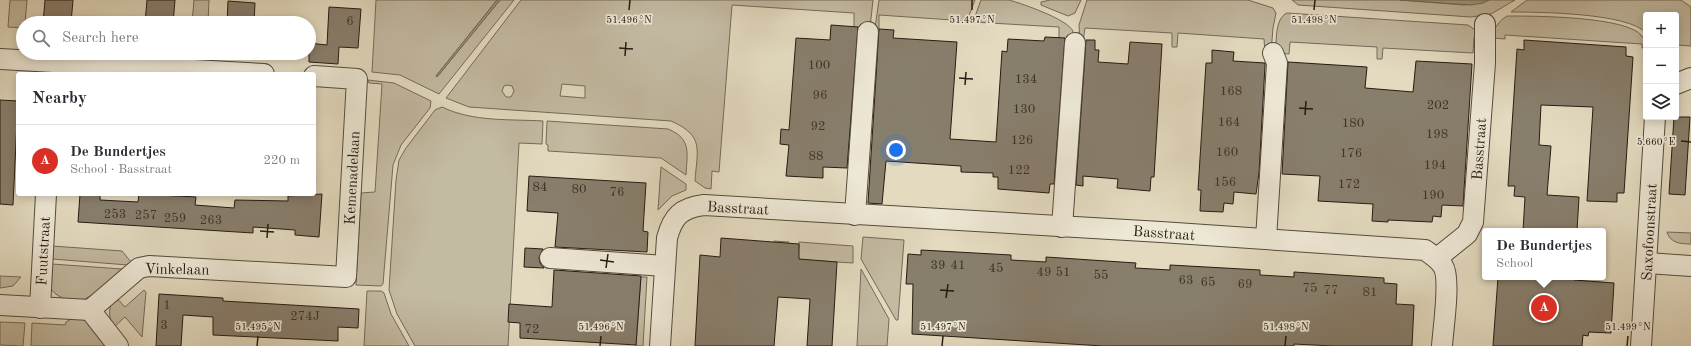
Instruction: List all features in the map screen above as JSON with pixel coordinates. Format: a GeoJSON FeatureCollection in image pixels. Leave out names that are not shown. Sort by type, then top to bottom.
{"type":"FeatureCollection","features":[{"type":"Feature","properties":{"kind":"street","name":"Basstraat"},"geometry":{"type":"LineString","coordinates":[[660,346],[667,238],[670,227],[681,211],[690,207],[704,205],[1425,250],[1437,258],[1467,234],[1473,222],[1485,63],[1485,24]]}},
{"type":"Feature","properties":{"kind":"street"},"geometry":{"type":"LineString","coordinates":[[855,215],[868,32]]}},
{"type":"Feature","properties":{"kind":"street"},"geometry":{"type":"LineString","coordinates":[[1062,227],[1075,43]]}},
{"type":"Feature","properties":{"kind":"street"},"geometry":{"type":"LineString","coordinates":[[1266,239],[1277,63],[1273,53]]}},
{"type":"Feature","properties":{"kind":"street"},"geometry":{"type":"LineString","coordinates":[[0,59],[53,68],[194,72]]}},
{"type":"Feature","properties":{"kind":"street","name":"Kemenadelaan"},"geometry":{"type":"LineString","coordinates":[[316,76],[357,78],[346,277]]}},
{"type":"Feature","properties":{"kind":"street"},"geometry":{"type":"LineString","coordinates":[[1679,83],[1691,78]]}},
{"type":"Feature","properties":{"kind":"street","name":"Saxofoonstraat"},"geometry":{"type":"LineString","coordinates":[[1642,346],[1655,120]]}},
{"type":"Feature","properties":{"kind":"street","name":"Fuutstraat"},"geometry":{"type":"LineString","coordinates":[[40,308],[46,196]]}},
{"type":"Feature","properties":{"kind":"street"},"geometry":{"type":"LineString","coordinates":[[550,258],[665,266]]}},
{"type":"Feature","properties":{"kind":"street"},"geometry":{"type":"LineString","coordinates":[[1437,258],[1444,267],[1447,278],[1442,346]]}},
{"type":"Feature","properties":{"kind":"street"},"geometry":{"type":"LineString","coordinates":[[1647,263],[1691,266]]}},
{"type":"Feature","properties":{"kind":"street","name":"Vinkelaan"},"geometry":{"type":"LineString","coordinates":[[90,310],[139,268],[149,266],[346,277]]}},
{"type":"Feature","properties":{"kind":"street"},"geometry":{"type":"LineString","coordinates":[[0,305],[90,310],[118,346]]}},
{"type":"Feature","properties":{"kind":"shaded area"},"geometry":{"type":"Polygon","coordinates":[[[10,0],[27,0],[26,16],[16,16],[16,28],[8,27],[10,0]]]}},
{"type":"Feature","properties":{"kind":"shaded area"},"geometry":{"type":"Polygon","coordinates":[[[194,0],[209,0],[208,16],[193,16],[194,0]]]}},
{"type":"Feature","properties":{"kind":"shaded area"},"geometry":{"type":"Polygon","coordinates":[[[376,0],[497,0],[436,76],[437,77],[500,0],[514,0],[439,94],[400,75],[372,72],[376,0]]]}},
{"type":"Feature","properties":{"kind":"shaded area"},"geometry":{"type":"Polygon","coordinates":[[[497,0],[500,0],[437,77],[436,76],[497,0]]]}},
{"type":"Feature","properties":{"kind":"shaded area"},"geometry":{"type":"Polygon","coordinates":[[[521,0],[873,0],[870,28],[854,27],[854,13],[732,5],[719,172],[712,171],[711,189],[705,188],[695,181],[697,152],[694,138],[689,132],[671,121],[469,107],[446,98],[521,0]],[[562,84],[560,96],[585,98],[585,86],[562,84]],[[504,86],[502,91],[506,97],[511,97],[514,91],[512,86],[504,86]]]}},
{"type":"Feature","properties":{"kind":"shaded area"},"geometry":{"type":"Polygon","coordinates":[[[879,0],[975,0],[967,21],[879,15],[879,29],[875,28],[879,0]]]}},
{"type":"Feature","properties":{"kind":"shaded area"},"geometry":{"type":"Polygon","coordinates":[[[981,0],[1009,0],[1044,12],[1069,26],[1073,31],[1072,41],[1059,40],[1059,27],[973,22],[981,0]]]}},
{"type":"Feature","properties":{"kind":"shaded area"},"geometry":{"type":"Polygon","coordinates":[[[1050,0],[1081,0],[1075,13],[1068,16],[1041,5],[1041,2],[1050,0]]]}},
{"type":"Feature","properties":{"kind":"shaded area"},"geometry":{"type":"Polygon","coordinates":[[[1087,0],[1248,0],[1273,8],[1276,13],[1271,53],[1265,53],[1264,39],[1178,33],[1177,47],[1172,47],[1172,33],[1085,28],[1083,42],[1080,41],[1079,25],[1087,0]]]}},
{"type":"Feature","properties":{"kind":"shaded area"},"geometry":{"type":"Polygon","coordinates":[[[1292,0],[1400,0],[1464,5],[1489,0],[1515,0],[1491,14],[1471,17],[1298,5],[1292,0]]]}},
{"type":"Feature","properties":{"kind":"shaded area"},"geometry":{"type":"Polygon","coordinates":[[[1400,0],[1489,0],[1483,3],[1471,5],[1400,0]]]}},
{"type":"Feature","properties":{"kind":"shaded area"},"geometry":{"type":"Polygon","coordinates":[[[1527,0],[1681,0],[1691,7],[1691,46],[1679,45],[1679,12],[1643,12],[1643,31],[1636,26],[1622,21],[1583,15],[1542,12],[1511,12],[1527,0]]]}},
{"type":"Feature","properties":{"kind":"shaded area"},"geometry":{"type":"Polygon","coordinates":[[[1287,13],[1468,25],[1474,29],[1477,37],[1474,37],[1473,53],[1383,48],[1382,59],[1377,59],[1377,47],[1290,42],[1289,54],[1276,53],[1278,25],[1283,16],[1287,13]]]}},
{"type":"Feature","properties":{"kind":"shaded area"},"geometry":{"type":"Polygon","coordinates":[[[1507,16],[1537,16],[1579,18],[1618,24],[1633,29],[1642,36],[1643,48],[1642,44],[1505,35],[1505,39],[1493,38],[1494,31],[1501,20],[1507,16]]]}},
{"type":"Feature","properties":{"kind":"shaded area"},"geometry":{"type":"Polygon","coordinates":[[[368,80],[394,83],[431,101],[430,108],[401,145],[393,165],[383,284],[381,286],[356,285],[361,193],[375,192],[382,84],[369,83],[368,80]]]}},
{"type":"Feature","properties":{"kind":"shaded area"},"geometry":{"type":"Polygon","coordinates":[[[442,107],[466,115],[491,119],[543,121],[542,144],[519,143],[508,346],[415,346],[397,314],[389,290],[396,180],[399,160],[406,148],[435,110],[442,107]]]}},
{"type":"Feature","properties":{"kind":"shaded area"},"geometry":{"type":"Polygon","coordinates":[[[547,121],[668,129],[676,133],[685,142],[687,153],[686,175],[661,158],[548,151],[548,145],[546,144],[547,121]]]}},
{"type":"Feature","properties":{"kind":"shaded area"},"geometry":{"type":"Polygon","coordinates":[[[661,167],[686,184],[686,190],[672,196],[658,210],[661,167]]]}},
{"type":"Feature","properties":{"kind":"shaded area"},"geometry":{"type":"Polygon","coordinates":[[[1667,232],[1691,233],[1691,244],[1673,241],[1668,236],[1667,232]]]}},
{"type":"Feature","properties":{"kind":"shaded area"},"geometry":{"type":"Polygon","coordinates":[[[863,237],[904,240],[898,320],[896,320],[861,259],[863,237]]]}},
{"type":"Feature","properties":{"kind":"shaded area"},"geometry":{"type":"Polygon","coordinates":[[[774,241],[789,242],[788,248],[799,249],[799,242],[853,246],[853,263],[773,258],[774,241]]]}},
{"type":"Feature","properties":{"kind":"shaded area"},"geometry":{"type":"Polygon","coordinates":[[[52,246],[122,251],[131,262],[128,265],[52,259],[52,246]]]}},
{"type":"Feature","properties":{"kind":"shaded area"},"geometry":{"type":"Polygon","coordinates":[[[52,264],[122,269],[90,296],[85,299],[72,301],[62,298],[51,289],[52,264]]]}},
{"type":"Feature","properties":{"kind":"shaded area"},"geometry":{"type":"Polygon","coordinates":[[[861,269],[889,319],[887,346],[857,346],[861,269]]]}},
{"type":"Feature","properties":{"kind":"shaded area"},"geometry":{"type":"Polygon","coordinates":[[[0,276],[21,277],[13,286],[0,288],[0,276]]]}},
{"type":"Feature","properties":{"kind":"shaded area"},"geometry":{"type":"Polygon","coordinates":[[[641,277],[647,277],[643,346],[636,346],[641,277]]]}},
{"type":"Feature","properties":{"kind":"shaded area"},"geometry":{"type":"Polygon","coordinates":[[[144,290],[146,292],[142,337],[125,317],[114,327],[110,319],[110,311],[111,304],[115,296],[125,307],[144,290]]]}},
{"type":"Feature","properties":{"kind":"shaded area"},"geometry":{"type":"Polygon","coordinates":[[[367,291],[381,291],[384,293],[391,314],[409,346],[364,346],[367,291]]]}},
{"type":"Feature","properties":{"kind":"shaded area"},"geometry":{"type":"Polygon","coordinates":[[[73,318],[86,320],[109,346],[31,346],[32,323],[65,325],[66,322],[73,318]]]}},
{"type":"Feature","properties":{"kind":"shaded area"},"geometry":{"type":"Polygon","coordinates":[[[0,322],[25,323],[23,346],[0,345],[0,322]]]}},
{"type":"Feature","properties":{"kind":"building"},"geometry":{"type":"Polygon","coordinates":[[[45,0],[73,0],[72,16],[44,16],[45,0]]]}},
{"type":"Feature","properties":{"kind":"building"},"geometry":{"type":"Polygon","coordinates":[[[147,0],[175,0],[174,16],[146,16],[147,0]]]}},
{"type":"Feature","properties":{"kind":"building"},"geometry":{"type":"Polygon","coordinates":[[[228,1],[255,3],[254,16],[227,16],[228,1]]]}},
{"type":"Feature","properties":{"kind":"building"},"geometry":{"type":"Polygon","coordinates":[[[329,7],[361,9],[358,48],[339,47],[338,64],[309,62],[309,60],[316,60],[316,44],[327,45],[329,7]]]}},
{"type":"Feature","properties":{"kind":"building"},"geometry":{"type":"Polygon","coordinates":[[[831,25],[858,27],[847,168],[823,167],[823,178],[786,176],[789,145],[780,144],[781,129],[789,130],[796,38],[830,40],[831,25]]]}},
{"type":"Feature","properties":{"kind":"building"},"geometry":{"type":"Polygon","coordinates":[[[879,29],[894,30],[893,38],[957,42],[950,139],[996,142],[1002,51],[1007,52],[1008,39],[1044,41],[1045,37],[1065,38],[1054,184],[1050,184],[1049,193],[998,189],[998,177],[993,177],[993,173],[961,172],[961,166],[886,161],[882,204],[868,203],[879,29]]]}},
{"type":"Feature","properties":{"kind":"building"},"geometry":{"type":"Polygon","coordinates":[[[1086,40],[1095,40],[1095,50],[1099,50],[1098,62],[1128,64],[1130,42],[1162,44],[1154,177],[1151,177],[1150,191],[1117,188],[1118,179],[1083,176],[1083,186],[1076,185],[1086,40]]]}},
{"type":"Feature","properties":{"kind":"building"},"geometry":{"type":"Polygon","coordinates":[[[1524,40],[1626,47],[1626,56],[1633,57],[1624,193],[1617,193],[1617,202],[1587,201],[1593,107],[1541,105],[1539,145],[1551,146],[1547,195],[1579,197],[1577,228],[1523,228],[1525,197],[1514,196],[1515,186],[1508,186],[1517,49],[1524,50],[1524,40]]]}},
{"type":"Feature","properties":{"kind":"building"},"geometry":{"type":"Polygon","coordinates":[[[1212,50],[1234,52],[1233,61],[1265,63],[1259,173],[1256,194],[1234,192],[1233,204],[1224,203],[1223,212],[1200,211],[1201,190],[1198,190],[1206,63],[1212,63],[1212,50]]]}},
{"type":"Feature","properties":{"kind":"building"},"geometry":{"type":"Polygon","coordinates":[[[1416,61],[1472,64],[1463,206],[1442,205],[1441,217],[1433,216],[1432,222],[1388,220],[1388,222],[1372,221],[1373,204],[1318,201],[1320,176],[1282,174],[1288,62],[1367,67],[1365,88],[1413,92],[1416,61]]]}},
{"type":"Feature","properties":{"kind":"building"},"geometry":{"type":"Polygon","coordinates":[[[0,100],[16,101],[16,143],[13,205],[0,204],[0,100]]]}},
{"type":"Feature","properties":{"kind":"building"},"geometry":{"type":"Polygon","coordinates":[[[1679,117],[1690,117],[1685,195],[1669,194],[1674,120],[1679,120],[1679,117]]]}},
{"type":"Feature","properties":{"kind":"building"},"geometry":{"type":"Polygon","coordinates":[[[529,176],[646,183],[643,231],[648,232],[647,252],[555,247],[558,213],[527,211],[529,176]]]}},
{"type":"Feature","properties":{"kind":"building"},"geometry":{"type":"Polygon","coordinates":[[[316,194],[322,194],[319,237],[295,235],[295,230],[253,227],[253,233],[78,222],[80,196],[100,196],[100,200],[138,202],[139,196],[196,197],[195,205],[234,208],[235,200],[288,201],[288,196],[316,196],[316,194]]]}},
{"type":"Feature","properties":{"kind":"building"},"geometry":{"type":"Polygon","coordinates":[[[721,238],[799,244],[799,259],[837,262],[832,346],[807,346],[810,299],[778,297],[774,346],[695,346],[700,255],[720,257],[721,238]]]}},
{"type":"Feature","properties":{"kind":"building"},"geometry":{"type":"Polygon","coordinates":[[[525,248],[543,249],[539,258],[540,263],[544,268],[524,267],[525,248]]]}},
{"type":"Feature","properties":{"kind":"building"},"geometry":{"type":"Polygon","coordinates":[[[921,250],[1011,255],[1011,260],[1046,262],[1046,257],[1136,263],[1135,268],[1170,270],[1170,265],[1260,270],[1260,275],[1294,277],[1294,272],[1384,278],[1384,283],[1397,284],[1396,304],[1414,305],[1412,346],[1334,346],[1294,344],[1294,346],[1103,346],[912,334],[913,284],[906,284],[908,254],[921,255],[921,250]]]}},
{"type":"Feature","properties":{"kind":"building"},"geometry":{"type":"Polygon","coordinates":[[[554,270],[641,276],[636,345],[520,338],[520,323],[508,322],[509,304],[552,307],[554,270]]]}},
{"type":"Feature","properties":{"kind":"building"},"geometry":{"type":"Polygon","coordinates":[[[1498,280],[1574,280],[1614,283],[1611,333],[1589,332],[1588,336],[1583,335],[1582,346],[1493,346],[1498,280]]]}},
{"type":"Feature","properties":{"kind":"building"},"geometry":{"type":"Polygon","coordinates":[[[159,294],[223,298],[223,301],[359,309],[358,328],[338,327],[338,341],[213,335],[213,317],[183,315],[181,346],[156,346],[159,294]]]}},
{"type":"Feature","properties":{"kind":"place","name":"De Bundertjes"},"geometry":{"type":"Point","coordinates":[1544,308]}}]}
